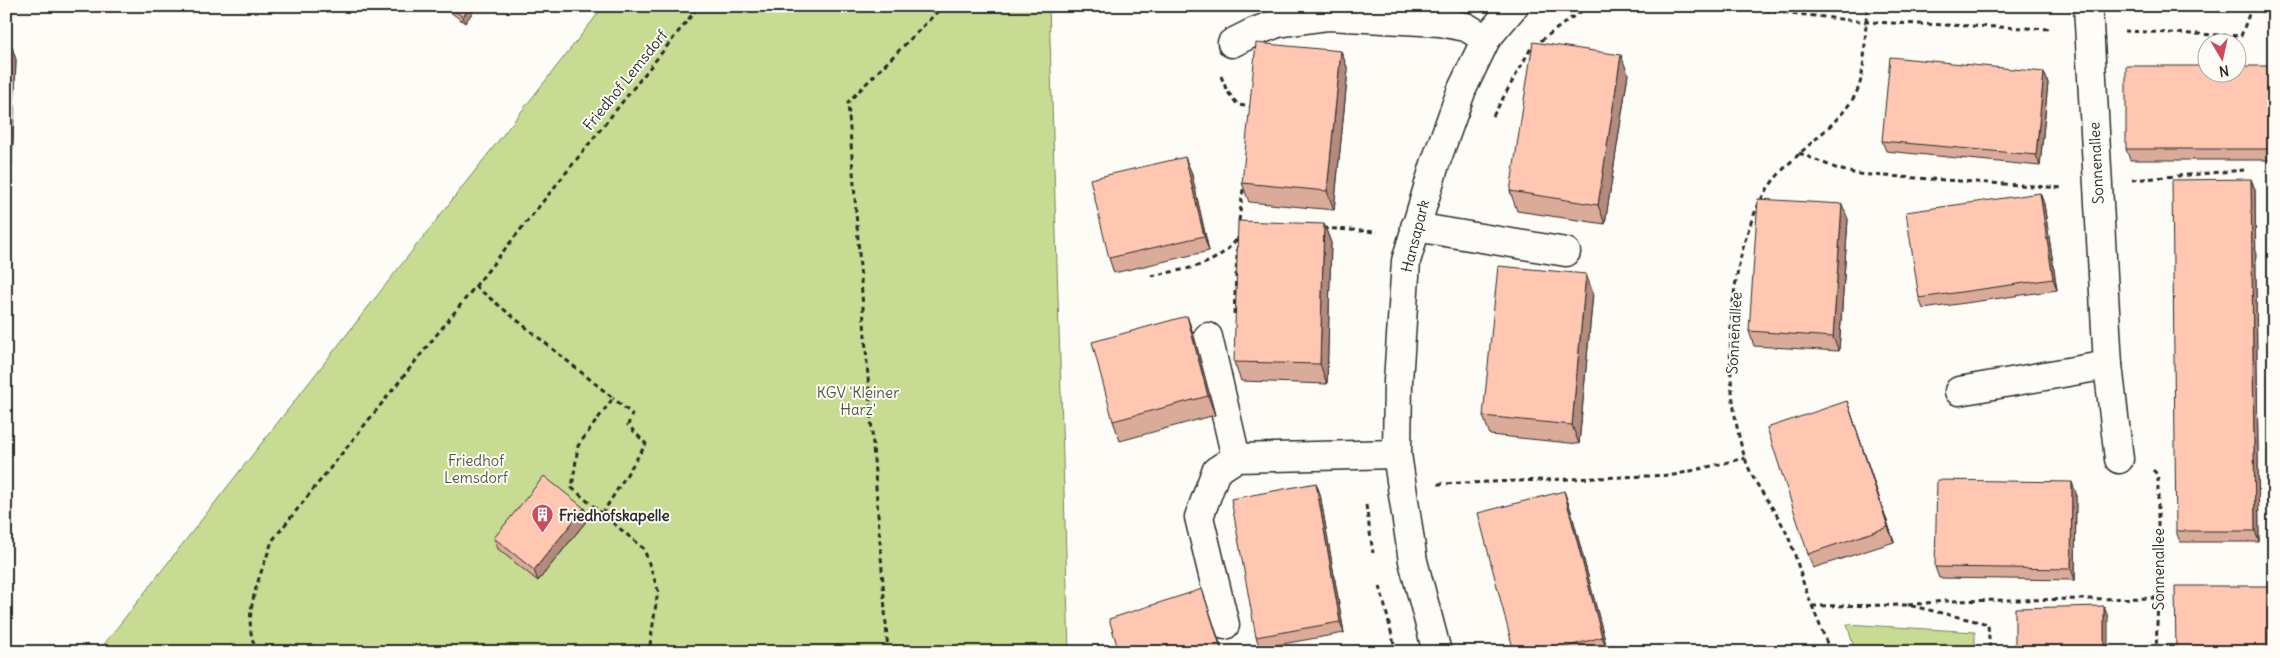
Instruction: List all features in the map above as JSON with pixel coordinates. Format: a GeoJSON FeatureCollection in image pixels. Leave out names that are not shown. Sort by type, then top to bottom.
{"type":"FeatureCollection","features":[{"type":"Feature","properties":{"kind":"street","name":"Hansapark"},"geometry":{"type":"LineString","coordinates":[[1437,652],[1413,561],[1397,454],[1398,381],[1406,261],[1415,228],[1462,89],[1486,39],[1514,6]]}},
{"type":"Feature","properties":{"kind":"street"},"geometry":{"type":"LineString","coordinates":[[1232,43],[1278,23],[1328,16],[1440,22],[1466,27],[1486,39]]}},
{"type":"Feature","properties":{"kind":"street","name":"Sonnenallee"},"geometry":{"type":"LineString","coordinates":[[2089,18],[2108,365],[2119,459]]}},
{"type":"Feature","properties":{"kind":"street"},"geometry":{"type":"LineString","coordinates":[[1415,228],[1566,252]]}},
{"type":"Feature","properties":{"kind":"street"},"geometry":{"type":"LineString","coordinates":[[1208,337],[1236,458]]}},
{"type":"Feature","properties":{"kind":"street"},"geometry":{"type":"LineString","coordinates":[[1959,391],[2108,365]]}},
{"type":"Feature","properties":{"kind":"street"},"geometry":{"type":"LineString","coordinates":[[1225,625],[1199,517],[1216,471],[1236,458],[1397,454]]}},
{"type":"Feature","properties":{"kind":"path","name":"Friedhof Lemsdorf"},"geometry":{"type":"LineString","coordinates":[[258,652],[253,644],[251,611],[272,541],[699,6]]}},
{"type":"Feature","properties":{"kind":"path"},"geometry":{"type":"LineString","coordinates":[[888,652],[848,102],[943,6]]}},
{"type":"Feature","properties":{"kind":"path"},"geometry":{"type":"LineString","coordinates":[[1488,124],[1531,48],[1578,13],[1597,6]]}},
{"type":"Feature","properties":{"kind":"path"},"geometry":{"type":"LineString","coordinates":[[1730,6],[1866,22],[2089,18],[2241,36],[2252,6]]}},
{"type":"Feature","properties":{"kind":"path","name":"Sonnenallee"},"geometry":{"type":"LineString","coordinates":[[1830,652],[1785,529],[1752,476],[1745,458],[1735,415],[1730,370],[1732,305],[1737,277],[1752,223],[1763,195],[1780,172],[1844,112],[1854,97],[1861,80],[1867,6]]}},
{"type":"Feature","properties":{"kind":"path"},"geometry":{"type":"LineString","coordinates":[[1232,43],[1220,75],[1227,91],[1238,105],[1253,107],[1252,116]]}},
{"type":"Feature","properties":{"kind":"path"},"geometry":{"type":"LineString","coordinates":[[1799,153],[1838,169],[1857,174],[2097,190],[2117,181],[2244,170]]}},
{"type":"Feature","properties":{"kind":"path"},"geometry":{"type":"LineString","coordinates":[[1234,322],[1239,221],[1245,174]]}},
{"type":"Feature","properties":{"kind":"path"},"geometry":{"type":"LineString","coordinates":[[1239,221],[1249,222]]}},
{"type":"Feature","properties":{"kind":"path"},"geometry":{"type":"LineString","coordinates":[[1317,227],[1385,232]]}},
{"type":"Feature","properties":{"kind":"path"},"geometry":{"type":"LineString","coordinates":[[1151,276],[1211,263],[1227,252],[1238,239]]}},
{"type":"Feature","properties":{"kind":"path"},"geometry":{"type":"LineString","coordinates":[[475,286],[632,414],[628,425],[646,444],[602,514]]}},
{"type":"Feature","properties":{"kind":"path"},"geometry":{"type":"LineString","coordinates":[[613,398],[578,446],[572,488],[644,549],[658,590],[649,652]]}},
{"type":"Feature","properties":{"kind":"path"},"geometry":{"type":"LineString","coordinates":[[1435,484],[1674,475],[1745,458]]}},
{"type":"Feature","properties":{"kind":"path","name":"Sonnenallee"},"geometry":{"type":"LineString","coordinates":[[2119,459],[2128,465],[2151,468],[2158,475],[2156,652]]}},
{"type":"Feature","properties":{"kind":"path"},"geometry":{"type":"LineString","coordinates":[[1435,475],[1437,494]]}},
{"type":"Feature","properties":{"kind":"path"},"geometry":{"type":"LineString","coordinates":[[1812,606],[1908,605],[1944,601],[2158,598]]}},
{"type":"Feature","properties":{"kind":"path"},"geometry":{"type":"LineString","coordinates":[[1908,605],[1988,624],[1990,652]]}},
{"type":"Feature","properties":{"kind":"green space","name":"KGV 'Kleiner Harz'"},"geometry":{"type":"Polygon","coordinates":[[[604,6],[1049,6],[1069,652],[98,652],[604,6]]]}},
{"type":"Feature","properties":{"kind":"green space"},"geometry":{"type":"Polygon","coordinates":[[[1847,624],[1975,632],[1975,652],[1855,652],[1847,624]]]}},
{"type":"Feature","properties":{"kind":"building"},"geometry":{"type":"Polygon","coordinates":[[[448,6],[471,6],[463,17],[448,6]]]}},
{"type":"Feature","properties":{"kind":"building"},"geometry":{"type":"Polygon","coordinates":[[[9,40],[6,126],[6,41],[9,40]]]}},
{"type":"Feature","properties":{"kind":"building"},"geometry":{"type":"Polygon","coordinates":[[[1533,42],[1621,55],[1598,205],[1510,191],[1533,42]]]}},
{"type":"Feature","properties":{"kind":"building"},"geometry":{"type":"Polygon","coordinates":[[[1256,43],[1341,51],[1327,191],[1242,183],[1256,43]]]}},
{"type":"Feature","properties":{"kind":"building"},"geometry":{"type":"Polygon","coordinates":[[[1890,57],[2044,72],[2036,155],[1882,141],[1890,57]]]}},
{"type":"Feature","properties":{"kind":"building"},"geometry":{"type":"Polygon","coordinates":[[[2126,66],[2198,66],[2198,82],[2248,82],[2248,66],[2274,66],[2274,149],[2126,149],[2126,66]]]}},
{"type":"Feature","properties":{"kind":"building"},"geometry":{"type":"Polygon","coordinates":[[[1185,157],[1204,236],[1109,258],[1090,179],[1185,157]]]}},
{"type":"Feature","properties":{"kind":"building"},"geometry":{"type":"Polygon","coordinates":[[[2251,179],[2255,531],[2176,531],[2172,180],[2251,179]]]}},
{"type":"Feature","properties":{"kind":"building"},"geometry":{"type":"Polygon","coordinates":[[[2040,193],[2053,279],[1919,298],[1906,212],[2040,193]]]}},
{"type":"Feature","properties":{"kind":"building"},"geometry":{"type":"Polygon","coordinates":[[[1758,199],[1842,204],[1833,337],[1749,331],[1758,199]]]}},
{"type":"Feature","properties":{"kind":"building"},"geometry":{"type":"Polygon","coordinates":[[[1238,221],[1324,224],[1320,364],[1234,362],[1238,221]]]}},
{"type":"Feature","properties":{"kind":"building"},"geometry":{"type":"Polygon","coordinates":[[[1498,266],[1586,274],[1572,425],[1483,416],[1498,266]]]}},
{"type":"Feature","properties":{"kind":"building"},"geometry":{"type":"Polygon","coordinates":[[[1187,316],[1208,396],[1113,421],[1092,342],[1187,316]]]}},
{"type":"Feature","properties":{"kind":"building"},"geometry":{"type":"Polygon","coordinates":[[[1847,401],[1888,527],[1808,554],[1767,428],[1847,401]]]}},
{"type":"Feature","properties":{"kind":"building","name":"Friedhofskapelle"},"geometry":{"type":"Polygon","coordinates":[[[544,476],[584,508],[534,570],[494,538],[544,476]]]}},
{"type":"Feature","properties":{"kind":"building"},"geometry":{"type":"Polygon","coordinates":[[[1937,480],[2072,482],[2071,569],[1935,567],[1937,480]]]}},
{"type":"Feature","properties":{"kind":"building"},"geometry":{"type":"Polygon","coordinates":[[[1316,483],[1340,622],[1256,637],[1231,499],[1316,483]]]}},
{"type":"Feature","properties":{"kind":"building"},"geometry":{"type":"Polygon","coordinates":[[[1564,491],[1602,637],[1547,652],[1514,652],[1478,513],[1564,491]]]}},
{"type":"Feature","properties":{"kind":"building"},"geometry":{"type":"Polygon","coordinates":[[[2175,586],[2269,586],[2268,652],[2176,652],[2175,586]]]}},
{"type":"Feature","properties":{"kind":"building"},"geometry":{"type":"Polygon","coordinates":[[[1202,589],[1222,652],[1119,652],[1109,619],[1202,589]]]}},
{"type":"Feature","properties":{"kind":"building"},"geometry":{"type":"Polygon","coordinates":[[[2104,606],[2104,652],[2015,652],[2015,608],[2104,606]]]}},
{"type":"Feature","properties":{"kind":"building"},"geometry":{"type":"Polygon","coordinates":[[[1363,645],[1365,652],[1328,652],[1363,645]]]}},
{"type":"Feature","properties":{"kind":"place","name":"Friedhofskapelle"},"geometry":{"type":"Point","coordinates":[543,534]}}]}
